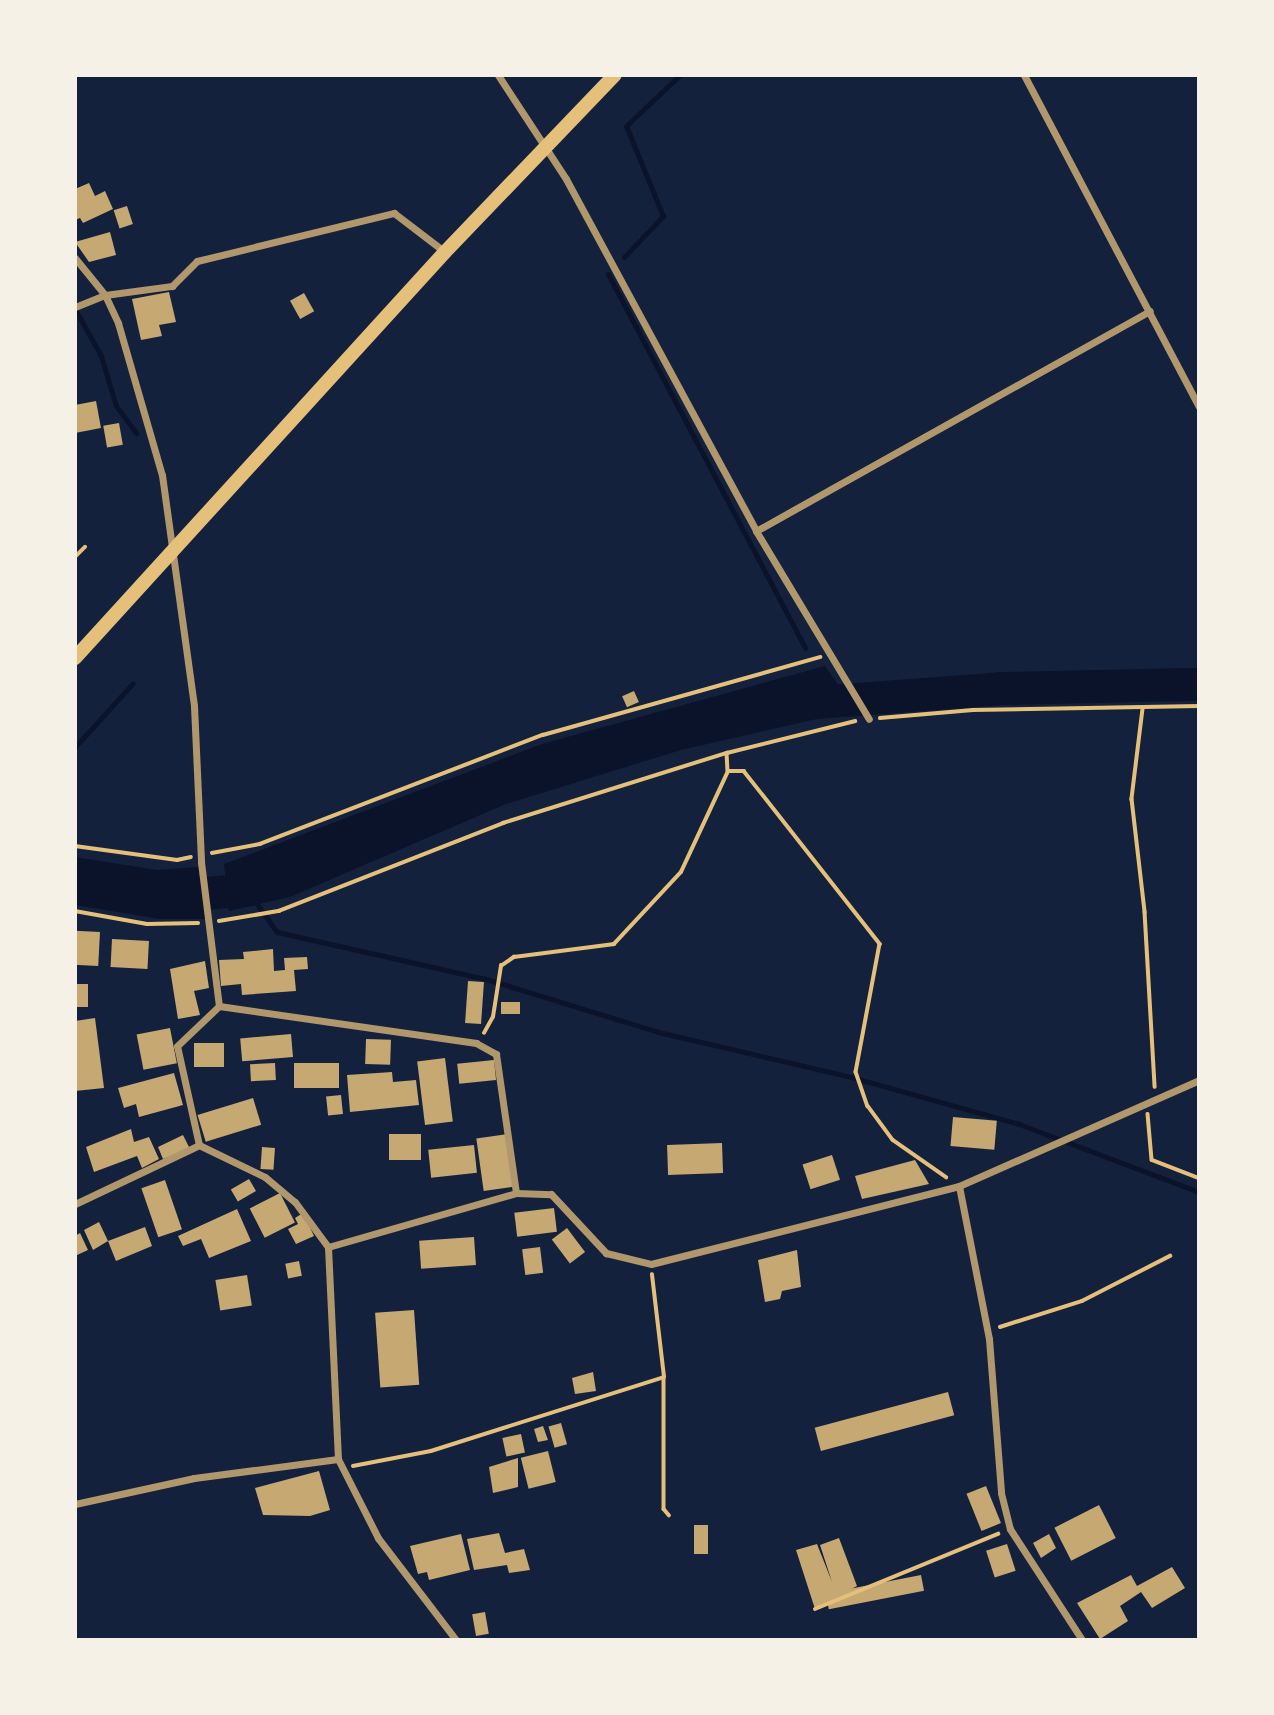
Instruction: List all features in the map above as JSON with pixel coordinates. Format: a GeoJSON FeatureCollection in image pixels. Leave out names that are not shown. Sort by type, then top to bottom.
{"type":"FeatureCollection","features":[{"type":"Feature","properties":{"kind":"highway"},"geometry":{"type":"LineString","coordinates":[[75,658],[445,252],[615,75]]}},
{"type":"Feature","properties":{"kind":"street"},"geometry":{"type":"LineString","coordinates":[[498,75],[545,146],[756,531],[827,655],[869,719]]}},
{"type":"Feature","properties":{"kind":"street"},"geometry":{"type":"LineString","coordinates":[[1024,75],[1199,407]]}},
{"type":"Feature","properties":{"kind":"street"},"geometry":{"type":"LineString","coordinates":[[75,307],[105,295],[172,286],[197,261],[394,213],[445,252]]}},
{"type":"Feature","properties":{"kind":"street"},"geometry":{"type":"LineString","coordinates":[[75,258],[105,295],[145,403],[175,547],[194,706],[201,858],[219,1006]]}},
{"type":"Feature","properties":{"kind":"street"},"geometry":{"type":"LineString","coordinates":[[756,531],[1150,311]]}},
{"type":"Feature","properties":{"kind":"street"},"geometry":{"type":"LineString","coordinates":[[219,1006],[477,1044],[496,1054],[516,1193]]}},
{"type":"Feature","properties":{"kind":"street"},"geometry":{"type":"LineString","coordinates":[[199,1145],[177,1046],[219,1006]]}},
{"type":"Feature","properties":{"kind":"street"},"geometry":{"type":"LineString","coordinates":[[328,1247],[516,1193],[551,1194],[606,1253],[651,1264],[959,1186],[1155,1097],[1199,1080]]}},
{"type":"Feature","properties":{"kind":"street"},"geometry":{"type":"LineString","coordinates":[[75,1204],[199,1145]]}},
{"type":"Feature","properties":{"kind":"street"},"geometry":{"type":"LineString","coordinates":[[199,1145],[265,1177],[295,1202],[328,1247],[338,1460],[379,1538],[456,1640]]}},
{"type":"Feature","properties":{"kind":"street"},"geometry":{"type":"LineString","coordinates":[[959,1186],[988,1331],[1001,1493],[1010,1529],[1082,1640]]}},
{"type":"Feature","properties":{"kind":"street"},"geometry":{"type":"LineString","coordinates":[[75,1504],[194,1478],[338,1460]]}},
{"type":"Feature","properties":{"kind":"path"},"geometry":{"type":"LineString","coordinates":[[75,557],[85,547]]}},
{"type":"Feature","properties":{"kind":"path"},"geometry":{"type":"LineString","coordinates":[[75,846],[177,860],[201,858],[260,845],[543,735],[827,655]]}},
{"type":"Feature","properties":{"kind":"path"},"geometry":{"type":"LineString","coordinates":[[75,911],[147,924],[210,922],[279,911],[503,823],[727,753],[869,719],[973,710],[1199,706]]}},
{"type":"Feature","properties":{"kind":"path"},"geometry":{"type":"LineString","coordinates":[[1143,709],[1132,799],[1145,912],[1155,1097]]}},
{"type":"Feature","properties":{"kind":"path"},"geometry":{"type":"LineString","coordinates":[[477,1044],[494,1017],[501,966],[514,957],[614,943],[681,872],[728,771],[727,753]]}},
{"type":"Feature","properties":{"kind":"path"},"geometry":{"type":"LineString","coordinates":[[728,771],[744,771],[880,944],[856,1072],[868,1106],[893,1140],[959,1186]]}},
{"type":"Feature","properties":{"kind":"path"},"geometry":{"type":"LineString","coordinates":[[1146,1101],[1152,1160],[1199,1178]]}},
{"type":"Feature","properties":{"kind":"path"},"geometry":{"type":"LineString","coordinates":[[988,1331],[1082,1301],[1170,1256]]}},
{"type":"Feature","properties":{"kind":"path"},"geometry":{"type":"LineString","coordinates":[[651,1264],[664,1377],[664,1509],[669,1515]]}},
{"type":"Feature","properties":{"kind":"path"},"geometry":{"type":"LineString","coordinates":[[341,1468],[431,1451],[664,1377]]}},
{"type":"Feature","properties":{"kind":"path"},"geometry":{"type":"LineString","coordinates":[[815,1609],[1010,1529]]}},
{"type":"Feature","properties":{"kind":"water"},"geometry":{"type":"Polygon","coordinates":[[[825,666],[856,710],[681,750],[506,804],[290,897],[229,911],[224,864],[542,744],[825,666]]]}},
{"type":"Feature","properties":{"kind":"water"},"geometry":{"type":"Polygon","coordinates":[[[75,857],[157,870],[198,867],[206,919],[160,919],[75,905],[75,857]]]}},
{"type":"Feature","properties":{"kind":"building"},"geometry":{"type":"Polygon","coordinates":[[[89,183],[95,196],[105,191],[113,209],[83,223],[80,218],[75,220],[75,189],[89,183]]]}},
{"type":"Feature","properties":{"kind":"building"},"geometry":{"type":"Polygon","coordinates":[[[127,206],[133,224],[120,228],[114,210],[127,206]]]}},
{"type":"Feature","properties":{"kind":"building"},"geometry":{"type":"Polygon","coordinates":[[[110,232],[116,255],[89,262],[75,242],[110,232]]]}},
{"type":"Feature","properties":{"kind":"building"},"geometry":{"type":"Polygon","coordinates":[[[169,292],[176,322],[159,325],[162,336],[141,340],[132,299],[169,292]]]}},
{"type":"Feature","properties":{"kind":"building"},"geometry":{"type":"Polygon","coordinates":[[[304,293],[314,311],[300,319],[290,301],[304,293]]]}},
{"type":"Feature","properties":{"kind":"building"},"geometry":{"type":"Polygon","coordinates":[[[96,401],[101,428],[75,433],[75,405],[96,401]]]}},
{"type":"Feature","properties":{"kind":"building"},"geometry":{"type":"Polygon","coordinates":[[[119,423],[123,445],[107,447],[103,426],[119,423]]]}},
{"type":"Feature","properties":{"kind":"building"},"geometry":{"type":"Polygon","coordinates":[[[634,691],[639,702],[627,707],[622,696],[634,691]]]}},
{"type":"Feature","properties":{"kind":"building"},"geometry":{"type":"Polygon","coordinates":[[[75,931],[100,932],[98,966],[75,965],[75,931]]]}},
{"type":"Feature","properties":{"kind":"building"},"geometry":{"type":"Polygon","coordinates":[[[112,939],[149,941],[147,969],[111,967],[112,939]]]}},
{"type":"Feature","properties":{"kind":"building"},"geometry":{"type":"Polygon","coordinates":[[[273,949],[274,971],[285,970],[284,958],[307,957],[308,969],[294,970],[296,991],[242,995],[241,984],[221,986],[219,960],[244,959],[243,952],[273,949]]]}},
{"type":"Feature","properties":{"kind":"building"},"geometry":{"type":"Polygon","coordinates":[[[205,961],[209,988],[194,991],[200,1015],[178,1019],[170,969],[205,961]]]}},
{"type":"Feature","properties":{"kind":"building"},"geometry":{"type":"Polygon","coordinates":[[[468,981],[484,982],[481,1024],[465,1023],[468,981]]]}},
{"type":"Feature","properties":{"kind":"building"},"geometry":{"type":"Polygon","coordinates":[[[75,984],[88,984],[88,1007],[75,1007],[75,984]]]}},
{"type":"Feature","properties":{"kind":"building"},"geometry":{"type":"Polygon","coordinates":[[[501,1002],[520,1002],[520,1014],[501,1014],[501,1002]]]}},
{"type":"Feature","properties":{"kind":"building"},"geometry":{"type":"Polygon","coordinates":[[[95,1018],[104,1088],[75,1091],[75,1021],[95,1018]]]}},
{"type":"Feature","properties":{"kind":"building"},"geometry":{"type":"Polygon","coordinates":[[[170,1028],[177,1063],[143,1070],[137,1034],[170,1028]]]}},
{"type":"Feature","properties":{"kind":"building"},"geometry":{"type":"Polygon","coordinates":[[[291,1034],[293,1057],[242,1061],[240,1038],[291,1034]]]}},
{"type":"Feature","properties":{"kind":"building"},"geometry":{"type":"Polygon","coordinates":[[[366,1039],[391,1040],[390,1065],[365,1064],[366,1039]]]}},
{"type":"Feature","properties":{"kind":"building"},"geometry":{"type":"Polygon","coordinates":[[[194,1043],[224,1043],[224,1067],[194,1067],[194,1043]]]}},
{"type":"Feature","properties":{"kind":"building"},"geometry":{"type":"Polygon","coordinates":[[[445,1058],[453,1122],[425,1125],[417,1061],[445,1058]]]}},
{"type":"Feature","properties":{"kind":"building"},"geometry":{"type":"Polygon","coordinates":[[[494,1060],[496,1080],[459,1084],[457,1064],[494,1060]]]}},
{"type":"Feature","properties":{"kind":"building"},"geometry":{"type":"Polygon","coordinates":[[[275,1063],[276,1080],[251,1081],[250,1064],[275,1063]]]}},
{"type":"Feature","properties":{"kind":"building"},"geometry":{"type":"Polygon","coordinates":[[[294,1063],[339,1063],[339,1088],[294,1088],[294,1063]]]}},
{"type":"Feature","properties":{"kind":"building"},"geometry":{"type":"Polygon","coordinates":[[[392,1072],[393,1082],[416,1080],[419,1105],[350,1112],[347,1075],[392,1072]]]}},
{"type":"Feature","properties":{"kind":"building"},"geometry":{"type":"Polygon","coordinates":[[[174,1073],[183,1105],[139,1117],[136,1104],[124,1108],[118,1088],[174,1073]]]}},
{"type":"Feature","properties":{"kind":"building"},"geometry":{"type":"Polygon","coordinates":[[[341,1095],[343,1114],[328,1115],[326,1097],[341,1095]]]}},
{"type":"Feature","properties":{"kind":"building"},"geometry":{"type":"Polygon","coordinates":[[[253,1098],[261,1125],[206,1142],[198,1115],[253,1098]]]}},
{"type":"Feature","properties":{"kind":"building"},"geometry":{"type":"Polygon","coordinates":[[[953,1117],[997,1121],[994,1150],[950,1146],[953,1117]]]}},
{"type":"Feature","properties":{"kind":"building"},"geometry":{"type":"Polygon","coordinates":[[[131,1129],[134,1142],[149,1137],[159,1159],[142,1168],[137,1156],[94,1172],[86,1147],[131,1129]]]}},
{"type":"Feature","properties":{"kind":"building"},"geometry":{"type":"Polygon","coordinates":[[[389,1134],[421,1134],[421,1160],[389,1160],[389,1134]]]}},
{"type":"Feature","properties":{"kind":"building"},"geometry":{"type":"Polygon","coordinates":[[[508,1134],[515,1186],[484,1191],[476,1138],[508,1134]]]}},
{"type":"Feature","properties":{"kind":"building"},"geometry":{"type":"Polygon","coordinates":[[[183,1135],[190,1149],[163,1159],[158,1147],[183,1135]]]}},
{"type":"Feature","properties":{"kind":"building"},"geometry":{"type":"Polygon","coordinates":[[[722,1143],[723,1173],[668,1175],[667,1145],[722,1143]]]}},
{"type":"Feature","properties":{"kind":"building"},"geometry":{"type":"Polygon","coordinates":[[[474,1145],[477,1173],[431,1178],[428,1150],[474,1145]]]}},
{"type":"Feature","properties":{"kind":"building"},"geometry":{"type":"Polygon","coordinates":[[[262,1147],[275,1148],[273,1170],[260,1169],[262,1147]]]}},
{"type":"Feature","properties":{"kind":"building"},"geometry":{"type":"Polygon","coordinates":[[[832,1155],[840,1180],[811,1189],[803,1165],[832,1155]]]}},
{"type":"Feature","properties":{"kind":"building"},"geometry":{"type":"Polygon","coordinates":[[[915,1160],[929,1184],[862,1199],[855,1176],[915,1160]]]}},
{"type":"Feature","properties":{"kind":"building"},"geometry":{"type":"Polygon","coordinates":[[[249,1179],[256,1191],[238,1202],[231,1190],[249,1179]]]}},
{"type":"Feature","properties":{"kind":"building"},"geometry":{"type":"Polygon","coordinates":[[[165,1180],[182,1229],[158,1237],[141,1188],[165,1180]]]}},
{"type":"Feature","properties":{"kind":"building"},"geometry":{"type":"Polygon","coordinates":[[[280,1193],[295,1222],[265,1238],[250,1208],[280,1193]]]}},
{"type":"Feature","properties":{"kind":"building"},"geometry":{"type":"Polygon","coordinates":[[[554,1208],[557,1232],[517,1237],[514,1213],[554,1208]]]}},
{"type":"Feature","properties":{"kind":"building"},"geometry":{"type":"Polygon","coordinates":[[[237,1209],[251,1241],[209,1258],[201,1239],[183,1246],[178,1236],[237,1209]]]}},
{"type":"Feature","properties":{"kind":"building"},"geometry":{"type":"Polygon","coordinates":[[[303,1213],[314,1236],[296,1244],[288,1229],[298,1224],[295,1218],[303,1213]]]}},
{"type":"Feature","properties":{"kind":"building"},"geometry":{"type":"Polygon","coordinates":[[[99,1222],[108,1241],[93,1250],[84,1230],[99,1222]]]}},
{"type":"Feature","properties":{"kind":"building"},"geometry":{"type":"Polygon","coordinates":[[[145,1227],[152,1246],[116,1261],[108,1241],[145,1227]]]}},
{"type":"Feature","properties":{"kind":"building"},"geometry":{"type":"Polygon","coordinates":[[[567,1228],[585,1252],[570,1263],[552,1239],[567,1228]]]}},
{"type":"Feature","properties":{"kind":"building"},"geometry":{"type":"Polygon","coordinates":[[[80,1233],[88,1250],[75,1256],[75,1236],[80,1233]]]}},
{"type":"Feature","properties":{"kind":"building"},"geometry":{"type":"Polygon","coordinates":[[[474,1237],[476,1265],[421,1269],[419,1241],[474,1237]]]}},
{"type":"Feature","properties":{"kind":"building"},"geometry":{"type":"Polygon","coordinates":[[[540,1247],[543,1273],[525,1275],[522,1249],[540,1247]]]}},
{"type":"Feature","properties":{"kind":"building"},"geometry":{"type":"Polygon","coordinates":[[[797,1250],[801,1287],[782,1291],[780,1299],[765,1302],[758,1260],[797,1250]]]}},
{"type":"Feature","properties":{"kind":"building"},"geometry":{"type":"Polygon","coordinates":[[[299,1261],[302,1276],[288,1278],[285,1264],[299,1261]]]}},
{"type":"Feature","properties":{"kind":"building"},"geometry":{"type":"Polygon","coordinates":[[[247,1275],[252,1306],[220,1311],[215,1280],[247,1275]]]}},
{"type":"Feature","properties":{"kind":"building"},"geometry":{"type":"Polygon","coordinates":[[[414,1310],[419,1385],[380,1388],[375,1313],[414,1310]]]}},
{"type":"Feature","properties":{"kind":"building"},"geometry":{"type":"Polygon","coordinates":[[[593,1372],[596,1391],[575,1394],[572,1378],[593,1372]]]}},
{"type":"Feature","properties":{"kind":"building"},"geometry":{"type":"Polygon","coordinates":[[[948,1392],[954,1415],[821,1451],[815,1428],[948,1392]]]}},
{"type":"Feature","properties":{"kind":"building"},"geometry":{"type":"Polygon","coordinates":[[[561,1423],[567,1444],[555,1448],[549,1427],[561,1423]]]}},
{"type":"Feature","properties":{"kind":"building"},"geometry":{"type":"Polygon","coordinates":[[[543,1426],[548,1440],[538,1442],[534,1429],[543,1426]]]}},
{"type":"Feature","properties":{"kind":"building"},"geometry":{"type":"Polygon","coordinates":[[[521,1434],[525,1453],[506,1457],[502,1438],[521,1434]]]}},
{"type":"Feature","properties":{"kind":"building"},"geometry":{"type":"Polygon","coordinates":[[[548,1451],[556,1482],[529,1489],[521,1458],[548,1451]]]}},
{"type":"Feature","properties":{"kind":"building"},"geometry":{"type":"Polygon","coordinates":[[[518,1458],[518,1487],[493,1493],[489,1467],[518,1458]]]}},
{"type":"Feature","properties":{"kind":"building"},"geometry":{"type":"Polygon","coordinates":[[[319,1471],[330,1510],[310,1516],[263,1515],[255,1488],[319,1471]]]}},
{"type":"Feature","properties":{"kind":"building"},"geometry":{"type":"Polygon","coordinates":[[[986,1486],[1001,1523],[982,1531],[967,1494],[986,1486]]]}},
{"type":"Feature","properties":{"kind":"building"},"geometry":{"type":"Polygon","coordinates":[[[1099,1505],[1116,1538],[1071,1561],[1054,1528],[1099,1505]]]}},
{"type":"Feature","properties":{"kind":"building"},"geometry":{"type":"Polygon","coordinates":[[[694,1525],[708,1525],[708,1554],[694,1554],[694,1525]]]}},
{"type":"Feature","properties":{"kind":"building"},"geometry":{"type":"Polygon","coordinates":[[[499,1533],[505,1553],[524,1549],[530,1570],[509,1573],[507,1565],[474,1570],[467,1539],[499,1533]]]}},
{"type":"Feature","properties":{"kind":"building"},"geometry":{"type":"Polygon","coordinates":[[[461,1534],[470,1570],[429,1580],[427,1572],[418,1574],[410,1546],[461,1534]]]}},
{"type":"Feature","properties":{"kind":"building"},"geometry":{"type":"Polygon","coordinates":[[[1049,1534],[1056,1548],[1041,1558],[1033,1543],[1049,1534]]]}},
{"type":"Feature","properties":{"kind":"building"},"geometry":{"type":"Polygon","coordinates":[[[839,1538],[857,1586],[815,1609],[796,1550],[817,1544],[832,1582],[820,1545],[839,1538]]]}},
{"type":"Feature","properties":{"kind":"building"},"geometry":{"type":"Polygon","coordinates":[[[1007,1544],[1016,1571],[995,1577],[986,1551],[1007,1544]]]}},
{"type":"Feature","properties":{"kind":"building"},"geometry":{"type":"Polygon","coordinates":[[[1172,1567],[1185,1588],[1152,1608],[1141,1592],[1120,1606],[1128,1621],[1100,1639],[1077,1603],[1131,1575],[1137,1586],[1172,1567]]]}},
{"type":"Feature","properties":{"kind":"building"},"geometry":{"type":"Polygon","coordinates":[[[921,1575],[924,1591],[829,1609],[826,1594],[921,1575]]]}},
{"type":"Feature","properties":{"kind":"building"},"geometry":{"type":"Polygon","coordinates":[[[485,1612],[489,1634],[476,1636],[472,1614],[485,1612]]]}},
{"type":"Feature","properties":{"kind":"waterway"},"geometry":{"type":"LineString","coordinates":[[624,257],[663,216],[626,126],[680,75]]}},
{"type":"Feature","properties":{"kind":"waterway"},"geometry":{"type":"LineString","coordinates":[[608,274],[805,648]]}},
{"type":"Feature","properties":{"kind":"waterway"},"geometry":{"type":"LineString","coordinates":[[75,309],[101,356],[116,406],[136,433]]}},
{"type":"Feature","properties":{"kind":"waterway"},"geometry":{"type":"LineString","coordinates":[[75,747],[133,683]]}},
{"type":"Feature","properties":{"kind":"waterway"},"geometry":{"type":"LineString","coordinates":[[803,703],[1001,688],[1199,684]]}},
{"type":"Feature","properties":{"kind":"waterway"},"geometry":{"type":"LineString","coordinates":[[75,879],[171,896],[249,889],[271,879]]}},
{"type":"Feature","properties":{"kind":"waterway"},"geometry":{"type":"LineString","coordinates":[[255,901],[277,932],[486,979],[658,1032],[851,1077],[1019,1124],[1199,1192]]}}]}
